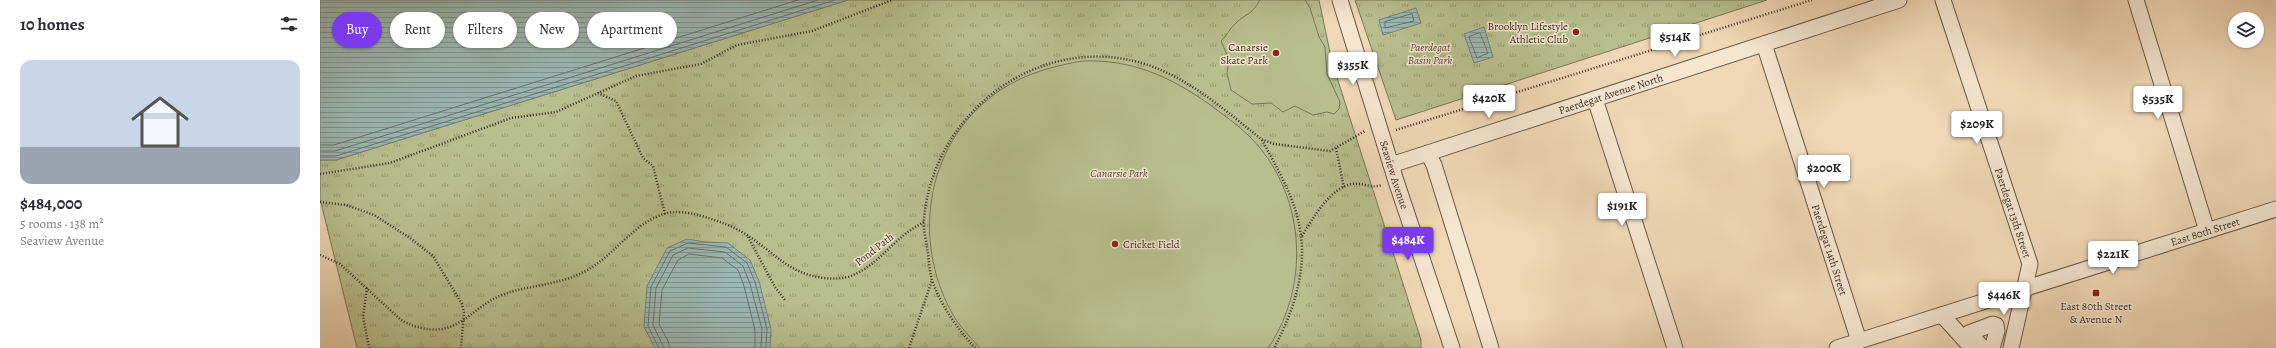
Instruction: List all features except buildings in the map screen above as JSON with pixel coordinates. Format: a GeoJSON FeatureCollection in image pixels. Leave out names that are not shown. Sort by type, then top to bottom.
{"type":"FeatureCollection","features":[{"type":"Feature","properties":{"kind":"street","name":"Seaview Avenue"},"geometry":{"type":"LineString","coordinates":[[1340,0],[1382,130],[1391,165],[1452,348]]}},
{"type":"Feature","properties":{"kind":"street","name":"Paerdegat Avenue North"},"geometry":{"type":"LineString","coordinates":[[1391,165],[1899,0]]}},
{"type":"Feature","properties":{"kind":"street","name":"Paerdegat 13th Street"},"geometry":{"type":"LineString","coordinates":[[1943,0],[2030,264],[2011,348]]}},
{"type":"Feature","properties":{"kind":"street"},"geometry":{"type":"LineString","coordinates":[[2136,0],[2207,231]]}},
{"type":"Feature","properties":{"kind":"street","name":"Paerdegat 14th Street"},"geometry":{"type":"LineString","coordinates":[[1764,44],[1859,341]]}},
{"type":"Feature","properties":{"kind":"street"},"geometry":{"type":"LineString","coordinates":[[1596,98],[1675,348]]}},
{"type":"Feature","properties":{"kind":"street"},"geometry":{"type":"LineString","coordinates":[[1428,153],[1434,165],[1491,348]]}},
{"type":"Feature","properties":{"kind":"street","name":"East 80th Street"},"geometry":{"type":"LineString","coordinates":[[1837,348],[2276,210]]}},
{"type":"Feature","properties":{"kind":"street"},"geometry":{"type":"LineString","coordinates":[[1942,315],[1972,348]]}},
{"type":"Feature","properties":{"kind":"street"},"geometry":{"type":"LineString","coordinates":[[1983,348],[1969,333],[1993,324],[1996,325],[1997,331],[1992,348]]}},
{"type":"Feature","properties":{"kind":"path"},"geometry":{"type":"LineString","coordinates":[[320,174],[390,163],[511,118],[556,112],[636,76],[701,64],[737,45],[812,31],[892,0]]}},
{"type":"Feature","properties":{"kind":"path"},"geometry":{"type":"LineString","coordinates":[[975,348],[949,316],[932,279],[924,222],[928,192],[943,150],[961,124],[986,97],[1010,80],[1047,64],[1092,58],[1118,59],[1145,64],[1169,74],[1191,87],[1261,139],[1274,144],[1318,150],[1330,150],[1336,148],[1360,132],[1371,129],[1401,129],[1812,0]]}},
{"type":"Feature","properties":{"kind":"path"},"geometry":{"type":"LineString","coordinates":[[320,255],[340,264],[401,320],[409,325],[429,330],[441,329],[464,320],[502,295],[557,282],[587,270],[613,252],[653,218],[665,214],[653,166],[644,158],[616,101],[598,92]]}},
{"type":"Feature","properties":{"kind":"path"},"geometry":{"type":"LineString","coordinates":[[1261,139],[1292,200],[1301,236],[1298,289],[1291,312],[1274,348]]}},
{"type":"Feature","properties":{"kind":"path"},"geometry":{"type":"LineString","coordinates":[[1336,148],[1344,188]]}},
{"type":"Feature","properties":{"kind":"path"},"geometry":{"type":"LineString","coordinates":[[1301,236],[1315,215],[1335,193],[1353,184],[1372,188],[1389,183]]}},
{"type":"Feature","properties":{"kind":"path"},"geometry":{"type":"LineString","coordinates":[[320,202],[346,205],[374,215],[433,256],[462,304],[464,320],[461,348]]}},
{"type":"Feature","properties":{"kind":"path","name":"Pond Path"},"geometry":{"type":"LineString","coordinates":[[665,214],[691,213],[731,226],[747,235],[787,267],[810,277],[836,279],[851,276],[865,269],[904,235],[924,222]]}},
{"type":"Feature","properties":{"kind":"path"},"geometry":{"type":"LineString","coordinates":[[747,235],[775,287],[785,300]]}},
{"type":"Feature","properties":{"kind":"path"},"geometry":{"type":"LineString","coordinates":[[909,348],[932,279]]}},
{"type":"Feature","properties":{"kind":"path"},"geometry":{"type":"LineString","coordinates":[[367,288],[363,316],[369,348]]}},
{"type":"Feature","properties":{"kind":"green space","name":"Canarsie Park"},"geometry":{"type":"Polygon","coordinates":[[[848,0],[1319,0],[1332,62],[1421,340],[1421,348],[357,348],[320,199],[320,160],[336,160],[848,0]]]}},
{"type":"Feature","properties":{"kind":"green space","name":"Canarsie Skate Park"},"geometry":{"type":"Polygon","coordinates":[[[1260,0],[1305,0],[1310,8],[1319,37],[1325,47],[1327,74],[1340,102],[1339,109],[1334,114],[1327,112],[1313,115],[1295,106],[1283,112],[1271,103],[1252,104],[1231,90],[1227,73],[1229,59],[1221,41],[1239,20],[1251,12],[1260,0]]]}},
{"type":"Feature","properties":{"kind":"green space","name":"Paerdegat Basin Park"},"geometry":{"type":"Polygon","coordinates":[[[1355,0],[1767,0],[1396,120],[1355,0]]]}},
{"type":"Feature","properties":{"kind":"green space"},"geometry":{"type":"Polygon","coordinates":[[[1082,61],[1100,61],[1133,66],[1149,71],[1179,85],[1209,104],[1240,127],[1268,158],[1282,183],[1291,210],[1296,239],[1296,267],[1291,296],[1282,323],[1268,348],[980,348],[955,318],[939,284],[932,253],[930,222],[933,191],[942,161],[957,134],[977,110],[1002,89],[1031,74],[1061,65],[1082,61]]]}},
{"type":"Feature","properties":{"kind":"water"},"geometry":{"type":"Polygon","coordinates":[[[320,0],[848,0],[336,160],[320,160],[320,0]]]}},
{"type":"Feature","properties":{"kind":"water"},"geometry":{"type":"Polygon","coordinates":[[[1416,8],[1421,23],[1383,35],[1379,20],[1416,8]]]}},
{"type":"Feature","properties":{"kind":"water"},"geometry":{"type":"Polygon","coordinates":[[[1484,27],[1493,57],[1474,63],[1464,34],[1484,27]]]}},
{"type":"Feature","properties":{"kind":"water"},"geometry":{"type":"Polygon","coordinates":[[[687,239],[705,242],[728,243],[750,260],[759,281],[771,329],[770,348],[656,348],[654,346],[644,327],[647,286],[667,248],[687,239]]]}},
{"type":"Feature","properties":{"kind":"place","name":"Brooklyn Lifestyle Athletic Club"},"geometry":{"type":"Point","coordinates":[1576,32]}},
{"type":"Feature","properties":{"kind":"place","name":"Canarsie Skate Park"},"geometry":{"type":"Point","coordinates":[1276,53]}},
{"type":"Feature","properties":{"kind":"place","name":"Cricket Field"},"geometry":{"type":"Point","coordinates":[1115,244]}},
{"type":"Feature","properties":{"kind":"place","name":"East 80th Street & Avenue N"},"geometry":{"type":"Point","coordinates":[2096,293]}}]}
